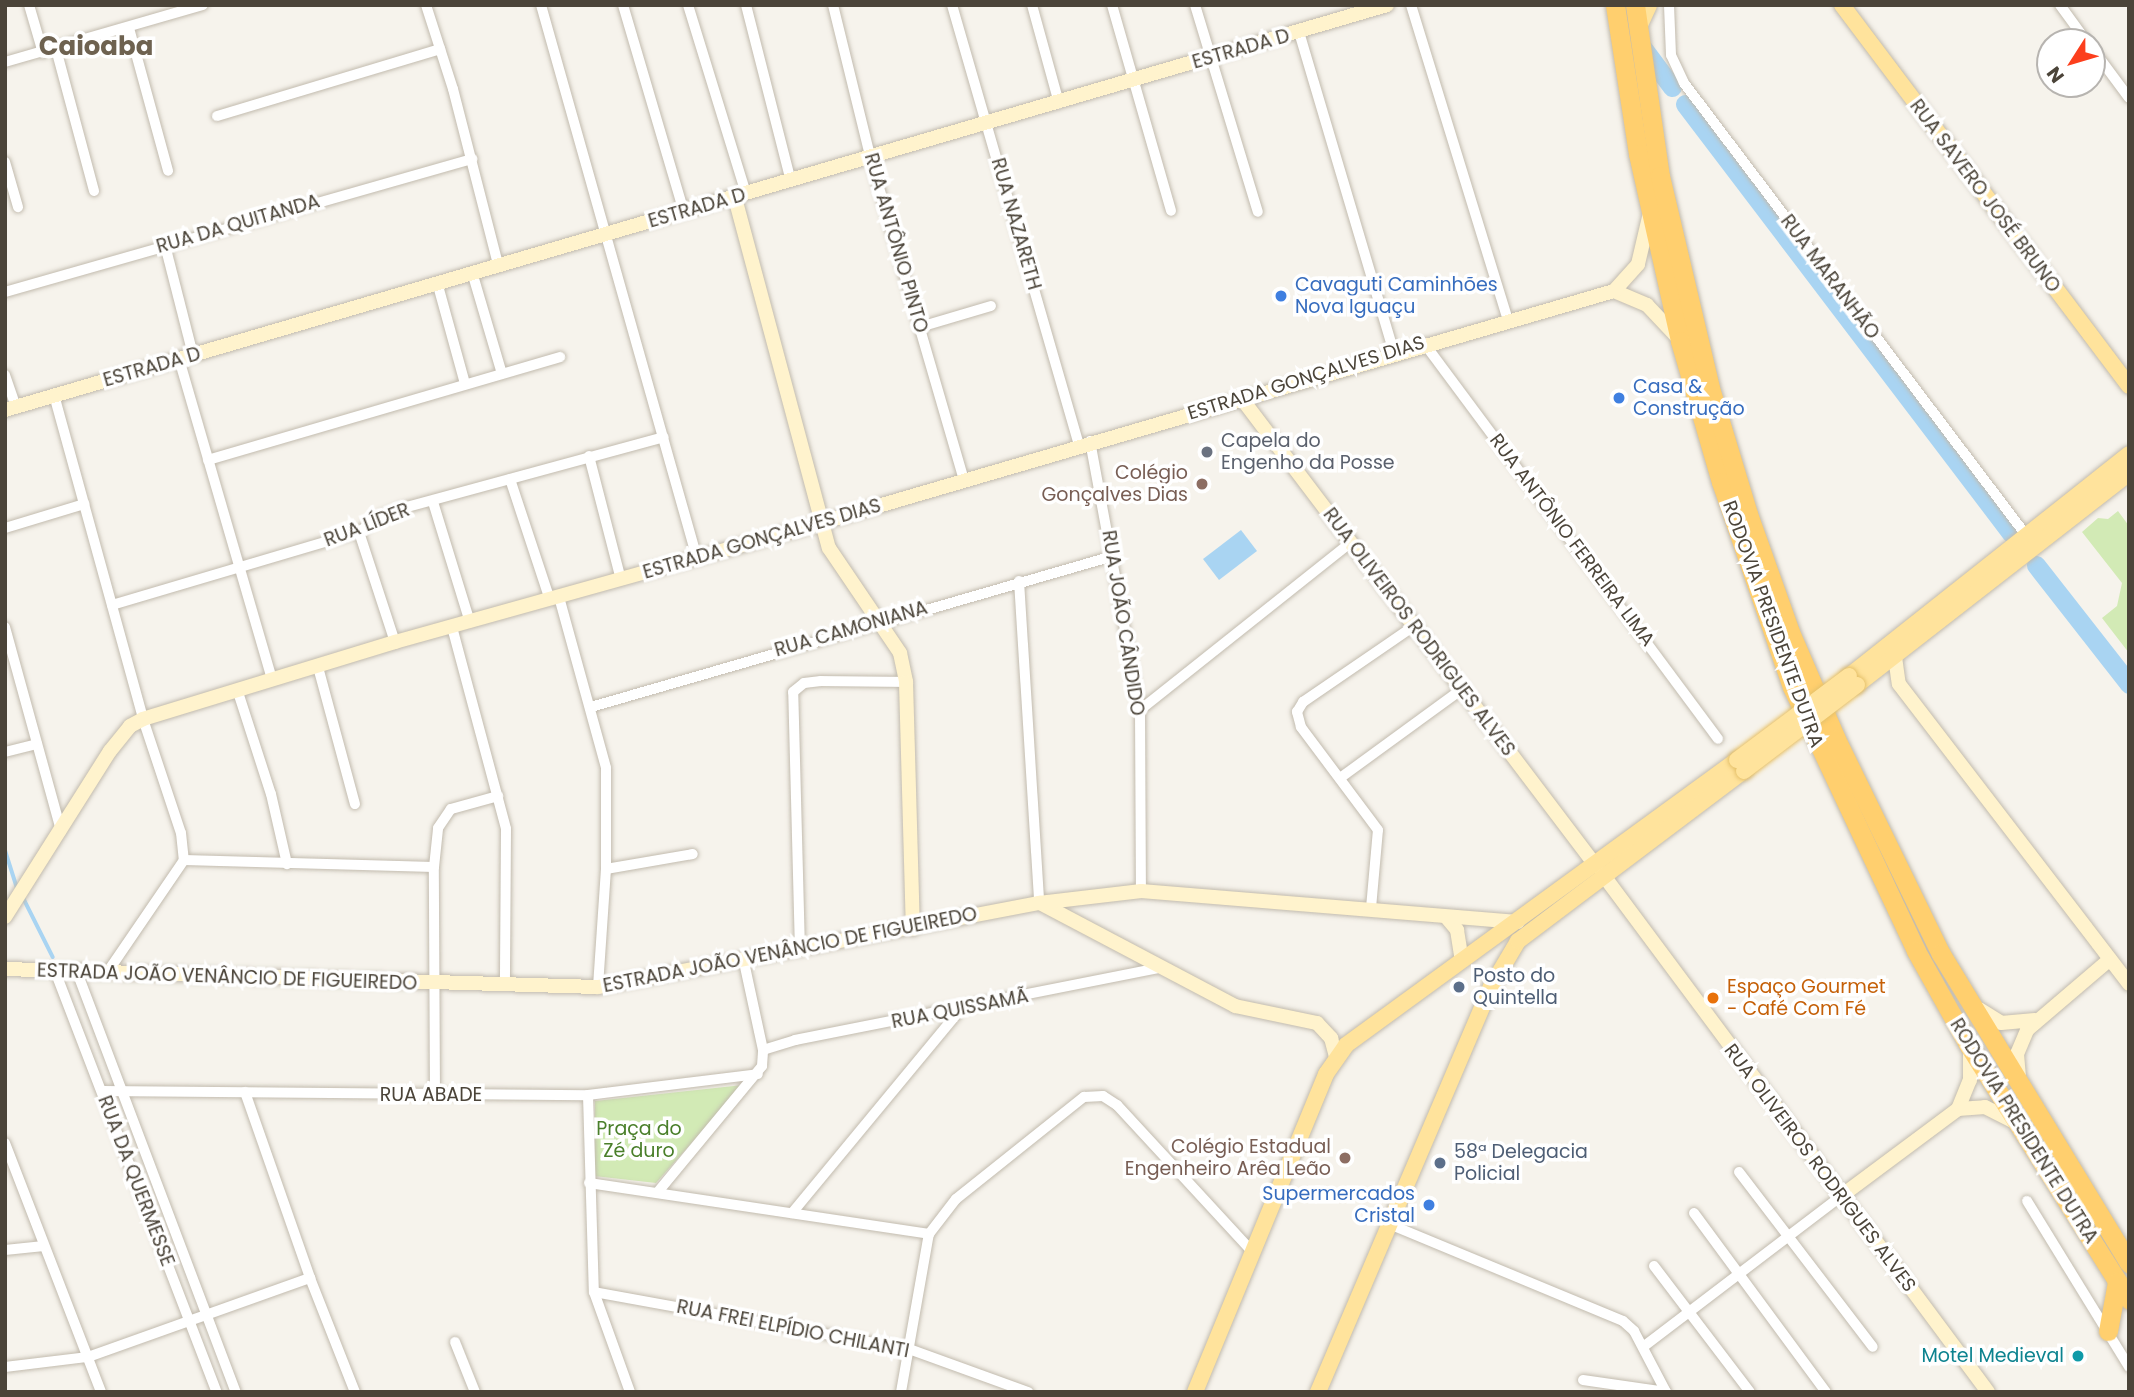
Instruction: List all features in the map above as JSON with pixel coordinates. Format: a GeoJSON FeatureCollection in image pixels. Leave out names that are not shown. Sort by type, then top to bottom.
{"type":"FeatureCollection","features":[{"type":"Feature","properties":{"kind":"highway","name":"RODOVIA PRESIDENTE DUTRA"},"geometry":{"type":"LineString","coordinates":[[1615,5],[1650,211],[1680,341],[1721,482],[1792,687],[1916,951],[1968,1044],[2129,1300]]}},
{"type":"Feature","properties":{"kind":"highway","name":"RODOVIA PRESIDENTE DUTRA"},"geometry":{"type":"LineString","coordinates":[[1635,5],[1643,76],[1689,303],[1748,514],[1811,684],[1956,980],[2025,1098],[2129,1264]]}},
{"type":"Feature","properties":{"kind":"highway"},"geometry":{"type":"LineString","coordinates":[[2108,1331],[2117,1282]]}},
{"type":"Feature","properties":{"kind":"main road"},"geometry":{"type":"LineString","coordinates":[[1638,31],[1649,5]]}},
{"type":"Feature","properties":{"kind":"main road","name":"RUA SAVERO JOSÉ BRUNO"},"geometry":{"type":"LineString","coordinates":[[1842,5],[2129,386]]}},
{"type":"Feature","properties":{"kind":"main road"},"geometry":{"type":"LineString","coordinates":[[1195,1392],[1251,1250],[1336,1057],[1358,1035],[1466,957],[1523,927],[1858,679],[2026,535],[2129,454]]}},
{"type":"Feature","properties":{"kind":"main road"},"geometry":{"type":"LineString","coordinates":[[1858,679],[1895,657],[2129,473]]}},
{"type":"Feature","properties":{"kind":"main road"},"geometry":{"type":"LineString","coordinates":[[1318,1392],[1496,978],[1523,927]]}},
{"type":"Feature","properties":{"kind":"main road"},"geometry":{"type":"LineString","coordinates":[[1466,957],[1489,962],[1496,978]]}},
{"type":"Feature","properties":{"kind":"street"},"geometry":{"type":"LineString","coordinates":[[29,5],[43,53]]}},
{"type":"Feature","properties":{"kind":"street"},"geometry":{"type":"LineString","coordinates":[[5,62],[203,5]]}},
{"type":"Feature","properties":{"kind":"street"},"geometry":{"type":"LineString","coordinates":[[426,5],[472,159],[498,264]]}},
{"type":"Feature","properties":{"kind":"street"},"geometry":{"type":"LineString","coordinates":[[541,5],[697,558]]}},
{"type":"Feature","properties":{"kind":"street"},"geometry":{"type":"LineString","coordinates":[[623,5],[684,212]]}},
{"type":"Feature","properties":{"kind":"street"},"geometry":{"type":"LineString","coordinates":[[688,5],[740,196],[820,523],[839,567],[881,620],[900,653],[906,682],[913,929]]}},
{"type":"Feature","properties":{"kind":"street"},"geometry":{"type":"LineString","coordinates":[[746,5],[791,181]]}},
{"type":"Feature","properties":{"kind":"street","name":"RUA ANTÔNIO PINTO"},"geometry":{"type":"LineString","coordinates":[[833,5],[870,160],[964,480]]}},
{"type":"Feature","properties":{"kind":"street","name":"RUA NAZARETH"},"geometry":{"type":"LineString","coordinates":[[952,5],[1085,443]]}},
{"type":"Feature","properties":{"kind":"street"},"geometry":{"type":"LineString","coordinates":[[1032,5],[1059,103]]}},
{"type":"Feature","properties":{"kind":"street"},"geometry":{"type":"LineString","coordinates":[[1112,5],[1171,211]]}},
{"type":"Feature","properties":{"kind":"street"},"geometry":{"type":"LineString","coordinates":[[1195,5],[1258,212]]}},
{"type":"Feature","properties":{"kind":"street","name":"ESTRADA D"},"geometry":{"type":"LineString","coordinates":[[11,409],[498,264],[870,160],[1133,79],[1388,5]]}},
{"type":"Feature","properties":{"kind":"street"},"geometry":{"type":"LineString","coordinates":[[1412,5],[1507,318]]}},
{"type":"Feature","properties":{"kind":"street","name":"RUA MARANHÃO"},"geometry":{"type":"LineString","coordinates":[[1669,5],[1671,55],[1684,83],[2026,535]]}},
{"type":"Feature","properties":{"kind":"street"},"geometry":{"type":"LineString","coordinates":[[2060,5],[2077,28]]}},
{"type":"Feature","properties":{"kind":"street"},"geometry":{"type":"LineString","coordinates":[[129,28],[168,171]]}},
{"type":"Feature","properties":{"kind":"street"},"geometry":{"type":"LineString","coordinates":[[1299,32],[1394,352]]}},
{"type":"Feature","properties":{"kind":"street"},"geometry":{"type":"LineString","coordinates":[[217,116],[440,48]]}},
{"type":"Feature","properties":{"kind":"street"},"geometry":{"type":"LineString","coordinates":[[56,49],[94,191]]}},
{"type":"Feature","properties":{"kind":"street"},"geometry":{"type":"LineString","coordinates":[[2106,67],[2129,98]]}},
{"type":"Feature","properties":{"kind":"street","name":"RUA DA QUITANDA"},"geometry":{"type":"LineString","coordinates":[[5,292],[165,244],[472,159]]}},
{"type":"Feature","properties":{"kind":"street"},"geometry":{"type":"LineString","coordinates":[[5,162],[18,207]]}},
{"type":"Feature","properties":{"kind":"street"},"geometry":{"type":"LineString","coordinates":[[1650,211],[1638,264],[1614,290],[1647,305],[1680,341]]}},
{"type":"Feature","properties":{"kind":"street"},"geometry":{"type":"LineString","coordinates":[[165,244],[208,460],[272,680]]}},
{"type":"Feature","properties":{"kind":"street"},"geometry":{"type":"LineString","coordinates":[[471,272],[502,374]]}},
{"type":"Feature","properties":{"kind":"street"},"geometry":{"type":"LineString","coordinates":[[437,282],[465,384]]}},
{"type":"Feature","properties":{"kind":"street","name":"ESTRADA GONÇALVES DIAS"},"geometry":{"type":"LineString","coordinates":[[5,917],[121,736],[143,719],[395,642],[820,523],[1507,318],[1614,290]]}},
{"type":"Feature","properties":{"kind":"street"},"geometry":{"type":"LineString","coordinates":[[920,327],[991,306]]}},
{"type":"Feature","properties":{"kind":"street","name":"RUA ANTÔNIO FERREIRA LIMA"},"geometry":{"type":"LineString","coordinates":[[1424,343],[1718,739]]}},
{"type":"Feature","properties":{"kind":"street"},"geometry":{"type":"LineString","coordinates":[[208,460],[560,358]]}},
{"type":"Feature","properties":{"kind":"street"},"geometry":{"type":"LineString","coordinates":[[5,375],[11,409]]}},
{"type":"Feature","properties":{"kind":"street"},"geometry":{"type":"LineString","coordinates":[[54,395],[143,719],[170,793],[184,860],[107,973]]}},
{"type":"Feature","properties":{"kind":"street","name":"RUA OLIVEIROS RODRIGUES ALVES"},"geometry":{"type":"LineString","coordinates":[[1242,399],[1600,871],[1840,1197],[1988,1392]]}},
{"type":"Feature","properties":{"kind":"street","name":"RUA LÍDER"},"geometry":{"type":"LineString","coordinates":[[112,605],[359,531],[379,517],[664,437]]}},
{"type":"Feature","properties":{"kind":"street","name":"RUA JOÃO CÂNDIDO"},"geometry":{"type":"LineString","coordinates":[[1085,443],[1113,556],[1140,710],[1141,891]]}},
{"type":"Feature","properties":{"kind":"street"},"geometry":{"type":"LineString","coordinates":[[589,456],[621,580]]}},
{"type":"Feature","properties":{"kind":"street"},"geometry":{"type":"LineString","coordinates":[[510,479],[591,707],[608,792],[598,987]]}},
{"type":"Feature","properties":{"kind":"street"},"geometry":{"type":"LineString","coordinates":[[433,502],[470,622]]}},
{"type":"Feature","properties":{"kind":"street"},"geometry":{"type":"LineString","coordinates":[[5,528],[84,504]]}},
{"type":"Feature","properties":{"kind":"street"},"geometry":{"type":"LineString","coordinates":[[359,531],[395,642]]}},
{"type":"Feature","properties":{"kind":"street"},"geometry":{"type":"LineString","coordinates":[[1140,710],[1351,542]]}},
{"type":"Feature","properties":{"kind":"street","name":"RUA CAMONIANA"},"geometry":{"type":"LineString","coordinates":[[591,707],[881,620],[1113,556]]}},
{"type":"Feature","properties":{"kind":"street"},"geometry":{"type":"LineString","coordinates":[[1019,581],[1038,903],[1157,968],[1243,1009],[1317,1023],[1331,1038],[1336,1057]]}},
{"type":"Feature","properties":{"kind":"street"},"geometry":{"type":"LineString","coordinates":[[1371,908],[1378,830],[1301,727],[1298,708],[1414,626]]}},
{"type":"Feature","properties":{"kind":"street"},"geometry":{"type":"LineString","coordinates":[[5,627],[61,831]]}},
{"type":"Feature","properties":{"kind":"street"},"geometry":{"type":"LineString","coordinates":[[452,627],[498,796],[508,871],[505,983]]}},
{"type":"Feature","properties":{"kind":"street"},"geometry":{"type":"LineString","coordinates":[[1895,657],[1899,684],[2129,984]]}},
{"type":"Feature","properties":{"kind":"street"},"geometry":{"type":"LineString","coordinates":[[318,667],[355,804]]}},
{"type":"Feature","properties":{"kind":"street"},"geometry":{"type":"LineString","coordinates":[[1858,679],[1899,684]]}},
{"type":"Feature","properties":{"kind":"street"},"geometry":{"type":"LineString","coordinates":[[800,951],[790,712],[793,692],[804,683],[906,682]]}},
{"type":"Feature","properties":{"kind":"street"},"geometry":{"type":"LineString","coordinates":[[237,689],[274,804],[287,864]]}},
{"type":"Feature","properties":{"kind":"street"},"geometry":{"type":"LineString","coordinates":[[1340,778],[1462,689]]}},
{"type":"Feature","properties":{"kind":"street"},"geometry":{"type":"LineString","coordinates":[[5,752],[37,744]]}},
{"type":"Feature","properties":{"kind":"street"},"geometry":{"type":"LineString","coordinates":[[435,1096],[434,867],[443,817],[457,806],[498,796]]}},
{"type":"Feature","properties":{"kind":"street"},"geometry":{"type":"LineString","coordinates":[[606,869],[693,854]]}},
{"type":"Feature","properties":{"kind":"street"},"geometry":{"type":"LineString","coordinates":[[184,860],[434,867]]}},
{"type":"Feature","properties":{"kind":"street","name":"ESTRADA JOÃO VENÂNCIO DE FIGUEIREDO"},"geometry":{"type":"LineString","coordinates":[[5,970],[598,987],[744,962],[1038,903],[1141,891],[1371,908],[1523,927]]}},
{"type":"Feature","properties":{"kind":"street"},"geometry":{"type":"LineString","coordinates":[[1447,918],[1457,930],[1466,957]]}},
{"type":"Feature","properties":{"kind":"street"},"geometry":{"type":"LineString","coordinates":[[2025,1098],[2017,1054],[2035,1020],[2110,959]]}},
{"type":"Feature","properties":{"kind":"street"},"geometry":{"type":"LineString","coordinates":[[657,1193],[758,1074],[763,1050],[744,962]]}},
{"type":"Feature","properties":{"kind":"street","name":"RUA QUISSAMÃ"},"geometry":{"type":"LineString","coordinates":[[763,1050],[795,1040],[1157,968]]}},
{"type":"Feature","properties":{"kind":"street","name":"RUA DA QUERMESSE"},"geometry":{"type":"LineString","coordinates":[[55,971],[217,1392]]}},
{"type":"Feature","properties":{"kind":"street","name":"RUA DA QUERMESSE"},"geometry":{"type":"LineString","coordinates":[[77,972],[236,1392]]}},
{"type":"Feature","properties":{"kind":"street"},"geometry":{"type":"LineString","coordinates":[[1956,980],[1995,1022],[2035,1020]]}},
{"type":"Feature","properties":{"kind":"street"},"geometry":{"type":"LineString","coordinates":[[792,1213],[961,1009]]}},
{"type":"Feature","properties":{"kind":"street"},"geometry":{"type":"LineString","coordinates":[[1643,1347],[1958,1109],[1970,1080],[1968,1044]]}},
{"type":"Feature","properties":{"kind":"street","name":"RUA ABADE"},"geometry":{"type":"LineString","coordinates":[[102,1091],[121,1088],[435,1096],[587,1095],[758,1074]]}},
{"type":"Feature","properties":{"kind":"street"},"geometry":{"type":"LineString","coordinates":[[246,1091],[310,1278],[355,1392]]}},
{"type":"Feature","properties":{"kind":"street"},"geometry":{"type":"LineString","coordinates":[[587,1095],[594,1292],[630,1392]]}},
{"type":"Feature","properties":{"kind":"street"},"geometry":{"type":"LineString","coordinates":[[901,1392],[929,1234],[956,1199],[1077,1101],[1097,1095],[1117,1105],[1251,1250]]}},
{"type":"Feature","properties":{"kind":"street"},"geometry":{"type":"LineString","coordinates":[[1958,1109],[1985,1107],[2018,1124]]}},
{"type":"Feature","properties":{"kind":"street"},"geometry":{"type":"LineString","coordinates":[[5,1143],[101,1392]]}},
{"type":"Feature","properties":{"kind":"street"},"geometry":{"type":"LineString","coordinates":[[1739,1172],[1872,1347]]}},
{"type":"Feature","properties":{"kind":"street"},"geometry":{"type":"LineString","coordinates":[[589,1183],[929,1234]]}},
{"type":"Feature","properties":{"kind":"street","name":"RODOVIA PRESIDENTE DUTRA"},"geometry":{"type":"LineString","coordinates":[[2027,1201],[2129,1367]]}},
{"type":"Feature","properties":{"kind":"street"},"geometry":{"type":"LineString","coordinates":[[1694,1213],[1826,1392]]}},
{"type":"Feature","properties":{"kind":"street"},"geometry":{"type":"LineString","coordinates":[[1389,1224],[1623,1321],[1643,1347],[1666,1392]]}},
{"type":"Feature","properties":{"kind":"street"},"geometry":{"type":"LineString","coordinates":[[5,1250],[44,1247]]}},
{"type":"Feature","properties":{"kind":"street"},"geometry":{"type":"LineString","coordinates":[[1654,1266],[1750,1392]]}},
{"type":"Feature","properties":{"kind":"street"},"geometry":{"type":"LineString","coordinates":[[5,1367],[88,1357],[310,1278]]}},
{"type":"Feature","properties":{"kind":"street","name":"RUA FREI ELPÍDIO CHILANTI"},"geometry":{"type":"LineString","coordinates":[[594,1292],[909,1349],[1028,1392]]}},
{"type":"Feature","properties":{"kind":"street"},"geometry":{"type":"LineString","coordinates":[[455,1342],[475,1392]]}},
{"type":"Feature","properties":{"kind":"street"},"geometry":{"type":"LineString","coordinates":[[1583,1380],[1666,1392]]}},
{"type":"Feature","properties":{"kind":"green space"},"geometry":{"type":"Polygon","coordinates":[[[2118,511],[2129,526],[2129,653],[2102,618],[2117,606],[2122,583],[2082,532],[2098,518],[2108,519],[2118,511]]]}},
{"type":"Feature","properties":{"kind":"green space","name":"Praça do Zé duro"},"geometry":{"type":"Polygon","coordinates":[[[743,1085],[656,1183],[594,1176],[595,1101],[743,1085]]]}},
{"type":"Feature","properties":{"kind":"water"},"geometry":{"type":"Polygon","coordinates":[[[1241,530],[1257,551],[1219,580],[1203,559],[1241,530]]]}},
{"type":"Feature","properties":{"kind":"waterway"},"geometry":{"type":"LineString","coordinates":[[1639,43],[1672,87]]}},
{"type":"Feature","properties":{"kind":"waterway"},"geometry":{"type":"LineString","coordinates":[[1685,104],[2011,533]]}},
{"type":"Feature","properties":{"kind":"waterway"},"geometry":{"type":"LineString","coordinates":[[2036,565],[2129,684]]}},
{"type":"Feature","properties":{"kind":"waterway"},"geometry":{"type":"LineString","coordinates":[[5,849],[18,890]]}},
{"type":"Feature","properties":{"kind":"waterway"},"geometry":{"type":"LineString","coordinates":[[23,897],[53,957]]}},
{"type":"Feature","properties":{"kind":"place","name":"Cavaguti Caminhões Nova Iguaçu"},"geometry":{"type":"Point","coordinates":[1281,296]}},
{"type":"Feature","properties":{"kind":"place","name":"Casa & Construção"},"geometry":{"type":"Point","coordinates":[1619,398]}},
{"type":"Feature","properties":{"kind":"place","name":"Capela do Engenho da Posse"},"geometry":{"type":"Point","coordinates":[1207,452]}},
{"type":"Feature","properties":{"kind":"place","name":"Colégio Gonçalves Dias"},"geometry":{"type":"Point","coordinates":[1202,484]}},
{"type":"Feature","properties":{"kind":"place","name":"Posto do Quintella"},"geometry":{"type":"Point","coordinates":[1459,987]}},
{"type":"Feature","properties":{"kind":"place","name":"Espaço Gourmet - Café Com Fé"},"geometry":{"type":"Point","coordinates":[1713,998]}},
{"type":"Feature","properties":{"kind":"place","name":"Colégio Estadual Engenheiro Arêa Leão"},"geometry":{"type":"Point","coordinates":[1345,1158]}},
{"type":"Feature","properties":{"kind":"place","name":"58ª Delegacia Policial"},"geometry":{"type":"Point","coordinates":[1440,1163]}},
{"type":"Feature","properties":{"kind":"place","name":"Supermercados Cristal"},"geometry":{"type":"Point","coordinates":[1429,1205]}},
{"type":"Feature","properties":{"kind":"place","name":"Motel Medieval"},"geometry":{"type":"Point","coordinates":[2078,1356]}},
{"type":"Feature","properties":{"kind":"district","name":"Caioaba"},"geometry":{"type":"Point","coordinates":[96,47]}}]}
